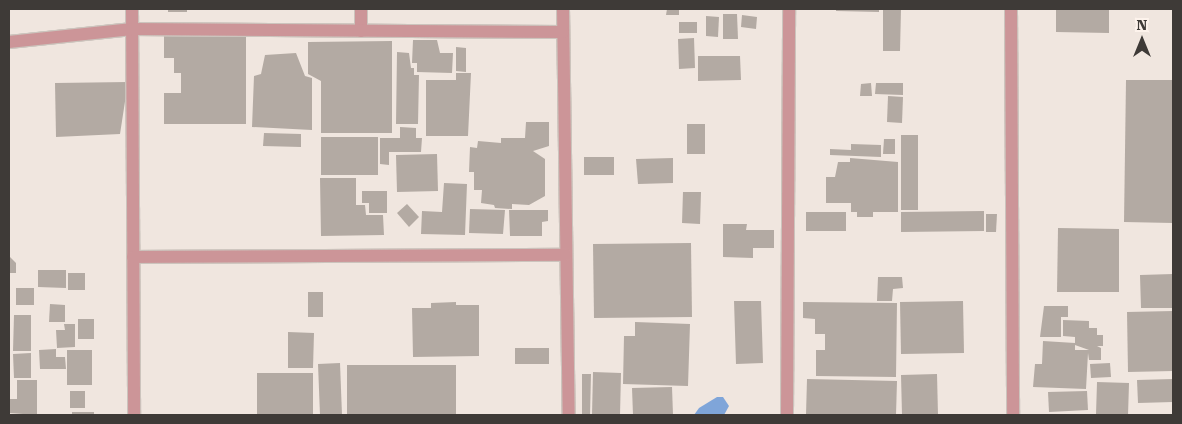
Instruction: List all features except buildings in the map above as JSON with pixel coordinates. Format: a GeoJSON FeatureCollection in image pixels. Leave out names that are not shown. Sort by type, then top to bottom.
{"type":"FeatureCollection","features":[{"type":"Feature","properties":{"kind":"street"},"geometry":{"type":"LineString","coordinates":[[132,9],[134,415]]}},
{"type":"Feature","properties":{"kind":"street"},"geometry":{"type":"LineString","coordinates":[[361,9],[361,31]]}},
{"type":"Feature","properties":{"kind":"street"},"geometry":{"type":"LineString","coordinates":[[563,9],[569,415]]}},
{"type":"Feature","properties":{"kind":"street"},"geometry":{"type":"LineString","coordinates":[[787,415],[789,9]]}},
{"type":"Feature","properties":{"kind":"street"},"geometry":{"type":"LineString","coordinates":[[1012,9],[1013,415]]}},
{"type":"Feature","properties":{"kind":"street"},"geometry":{"type":"LineString","coordinates":[[9,42],[132,29],[563,32]]}},
{"type":"Feature","properties":{"kind":"street"},"geometry":{"type":"LineString","coordinates":[[133,257],[566,255]]}},
{"type":"Feature","properties":{"kind":"water"},"geometry":{"type":"Polygon","coordinates":[[[717,397],[723,397],[729,406],[724,415],[694,415],[699,408],[717,397]]]}}]}
